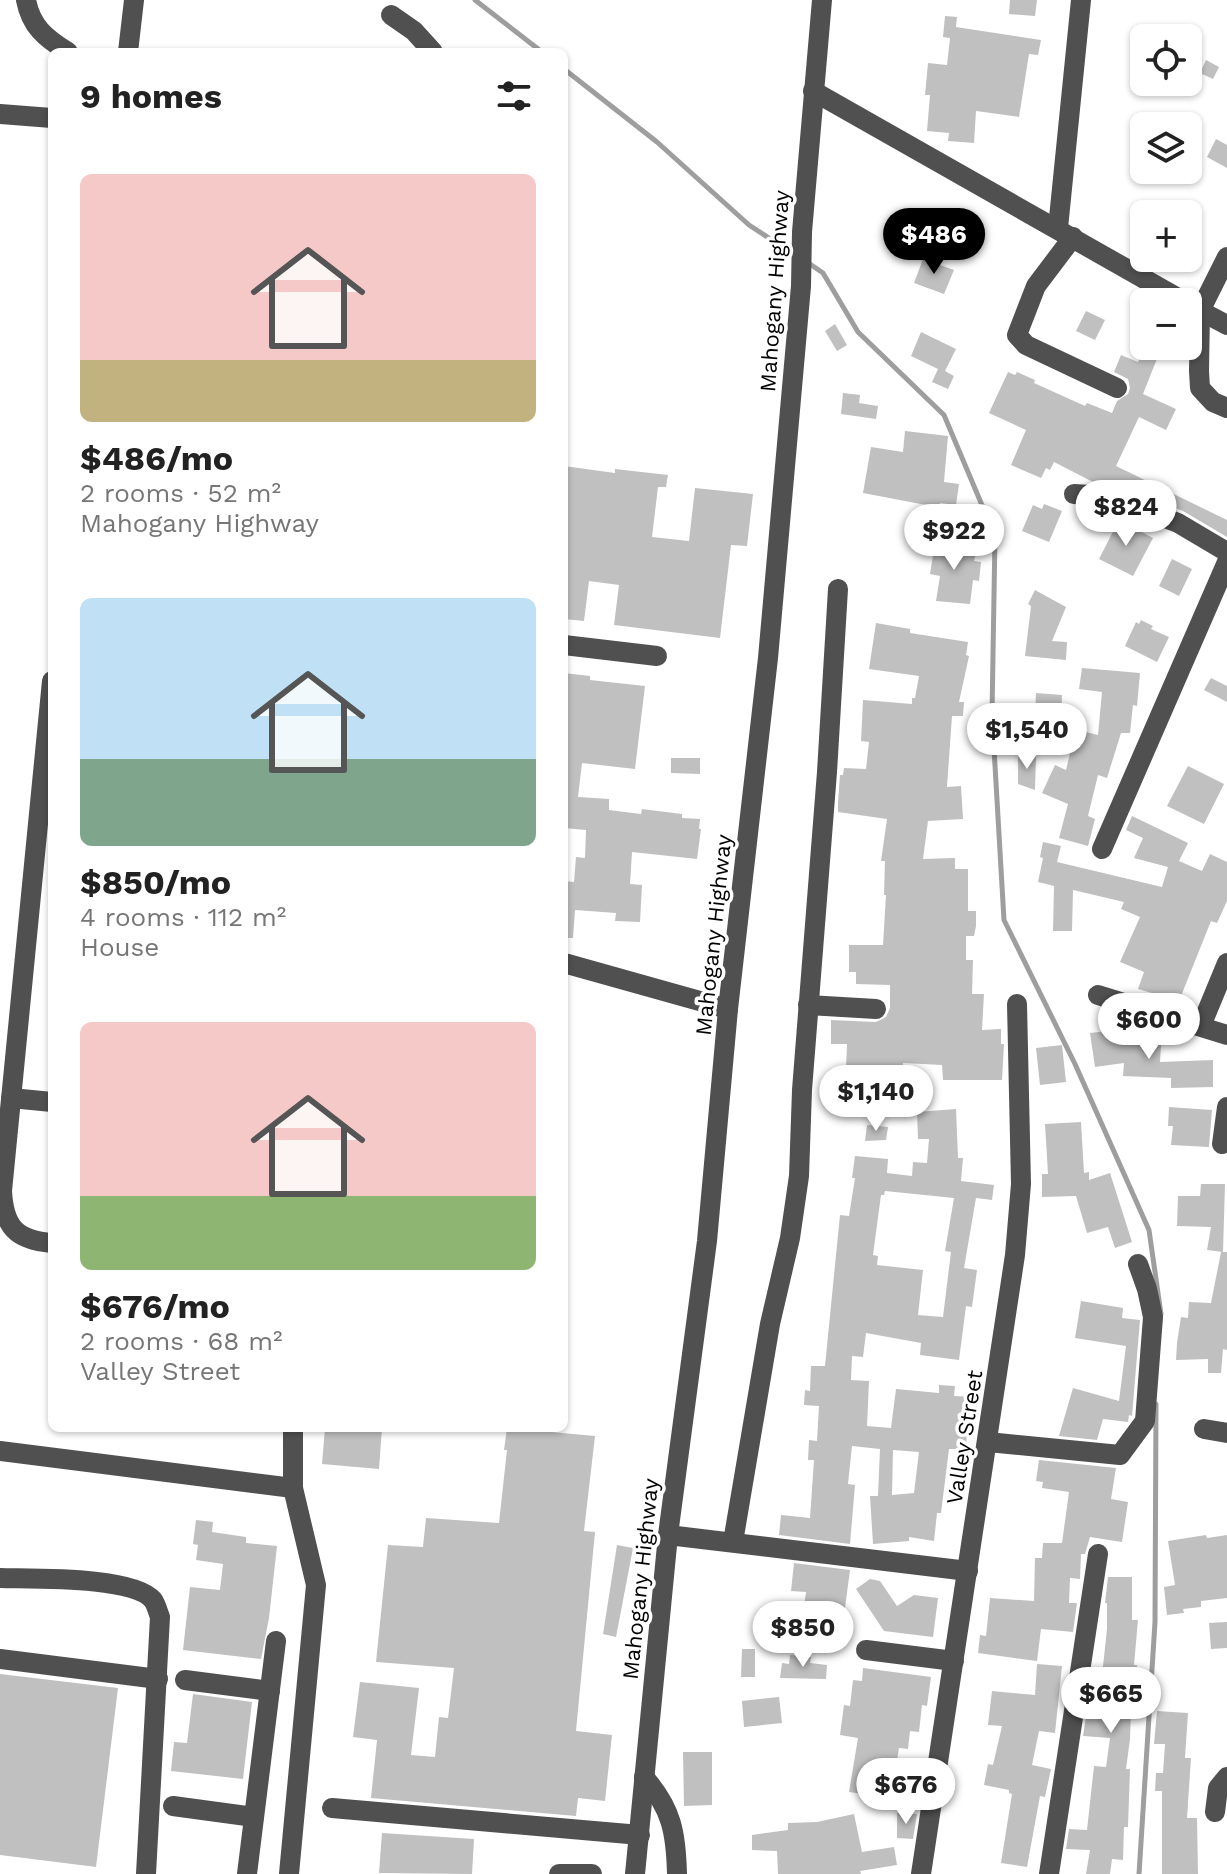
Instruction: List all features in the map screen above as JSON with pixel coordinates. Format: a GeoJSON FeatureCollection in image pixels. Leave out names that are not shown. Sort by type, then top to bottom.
{"type":"FeatureCollection","features":[{"type":"Feature","properties":{"kind":"street"},"geometry":{"type":"LineString","coordinates":[[26,0],[29,17],[36,28],[63,48]]}},
{"type":"Feature","properties":{"kind":"street"},"geometry":{"type":"LineString","coordinates":[[128,48],[134,0]]}},
{"type":"Feature","properties":{"kind":"street","name":"Mahogany Highway"},"geometry":{"type":"LineString","coordinates":[[635,1874],[668,1535],[707,1241],[728,1009],[768,658],[801,286],[802,232],[822,0]]}},
{"type":"Feature","properties":{"kind":"street"},"geometry":{"type":"LineString","coordinates":[[1081,0],[1066,232],[1036,286],[1017,335],[1026,345],[1117,388]]}},
{"type":"Feature","properties":{"kind":"street"},"geometry":{"type":"LineString","coordinates":[[391,15],[414,31],[429,48]]}},
{"type":"Feature","properties":{"kind":"street"},"geometry":{"type":"LineString","coordinates":[[813,91],[1162,288]]}},
{"type":"Feature","properties":{"kind":"street"},"geometry":{"type":"LineString","coordinates":[[0,114],[48,118]]}},
{"type":"Feature","properties":{"kind":"street"},"geometry":{"type":"LineString","coordinates":[[1202,290],[1227,257]]}},
{"type":"Feature","properties":{"kind":"street"},"geometry":{"type":"LineString","coordinates":[[1202,311],[1227,325]]}},
{"type":"Feature","properties":{"kind":"street"},"geometry":{"type":"LineString","coordinates":[[1197,360],[1200,388],[1213,402],[1227,408]]}},
{"type":"Feature","properties":{"kind":"street"},"geometry":{"type":"LineString","coordinates":[[1074,494],[1108,496],[1178,523],[1227,552]]}},
{"type":"Feature","properties":{"kind":"street"},"geometry":{"type":"LineString","coordinates":[[1102,849],[1227,562]]}},
{"type":"Feature","properties":{"kind":"street"},"geometry":{"type":"LineString","coordinates":[[733,1542],[799,1176],[838,589]]}},
{"type":"Feature","properties":{"kind":"street"},"geometry":{"type":"LineString","coordinates":[[568,645],[657,656]]}},
{"type":"Feature","properties":{"kind":"street"},"geometry":{"type":"LineString","coordinates":[[48,722],[11,1098],[4,1125],[2,1191],[6,1220],[13,1229],[25,1238],[48,1242]]}},
{"type":"Feature","properties":{"kind":"street"},"geometry":{"type":"LineString","coordinates":[[1201,1026],[1227,963]]}},
{"type":"Feature","properties":{"kind":"street"},"geometry":{"type":"LineString","coordinates":[[568,964],[728,1009]]}},
{"type":"Feature","properties":{"kind":"street"},"geometry":{"type":"LineString","coordinates":[[1098,995],[1227,1035]]}},
{"type":"Feature","properties":{"kind":"street","name":"Valley Street"},"geometry":{"type":"LineString","coordinates":[[921,1874],[1015,1255],[1021,1184],[1017,1004]]}},
{"type":"Feature","properties":{"kind":"street"},"geometry":{"type":"LineString","coordinates":[[808,1005],[876,1009]]}},
{"type":"Feature","properties":{"kind":"street"},"geometry":{"type":"LineString","coordinates":[[11,1098],[48,1102]]}},
{"type":"Feature","properties":{"kind":"street"},"geometry":{"type":"LineString","coordinates":[[1222,1144],[1227,1107]]}},
{"type":"Feature","properties":{"kind":"street"},"geometry":{"type":"LineString","coordinates":[[988,1442],[1120,1455],[1145,1421],[1153,1317],[1138,1264]]}},
{"type":"Feature","properties":{"kind":"street"},"geometry":{"type":"LineString","coordinates":[[1204,1429],[1227,1433]]}},
{"type":"Feature","properties":{"kind":"street"},"geometry":{"type":"LineString","coordinates":[[289,1874],[316,1597],[312,1565],[293,1488],[293,1432]]}},
{"type":"Feature","properties":{"kind":"street"},"geometry":{"type":"LineString","coordinates":[[0,1451],[293,1488]]}},
{"type":"Feature","properties":{"kind":"street"},"geometry":{"type":"LineString","coordinates":[[668,1535],[968,1571]]}},
{"type":"Feature","properties":{"kind":"street"},"geometry":{"type":"LineString","coordinates":[[1049,1874],[1098,1554]]}},
{"type":"Feature","properties":{"kind":"street"},"geometry":{"type":"LineString","coordinates":[[0,1578],[116,1583],[140,1591],[153,1600],[160,1617],[146,1874]]}},
{"type":"Feature","properties":{"kind":"street"},"geometry":{"type":"LineString","coordinates":[[247,1874],[276,1641]]}},
{"type":"Feature","properties":{"kind":"street"},"geometry":{"type":"LineString","coordinates":[[866,1650],[954,1661]]}},
{"type":"Feature","properties":{"kind":"street"},"geometry":{"type":"LineString","coordinates":[[0,1659],[158,1679]]}},
{"type":"Feature","properties":{"kind":"street"},"geometry":{"type":"LineString","coordinates":[[185,1680],[270,1691]]}},
{"type":"Feature","properties":{"kind":"street"},"geometry":{"type":"LineString","coordinates":[[644,1777],[662,1798],[671,1822],[677,1848],[677,1874]]}},
{"type":"Feature","properties":{"kind":"street"},"geometry":{"type":"LineString","coordinates":[[1215,1812],[1218,1788],[1227,1777]]}},
{"type":"Feature","properties":{"kind":"street"},"geometry":{"type":"LineString","coordinates":[[173,1806],[254,1817]]}},
{"type":"Feature","properties":{"kind":"street"},"geometry":{"type":"LineString","coordinates":[[332,1808],[640,1835]]}},
{"type":"Feature","properties":{"kind":"street"},"geometry":{"type":"LineString","coordinates":[[559,1874],[592,1874]]}},
{"type":"Feature","properties":{"kind":"building"},"geometry":{"type":"Polygon","coordinates":[[[1010,0],[1037,0],[1035,16],[1009,14],[1010,0]]]}},
{"type":"Feature","properties":{"kind":"building"},"geometry":{"type":"Polygon","coordinates":[[[945,16],[957,17],[956,27],[1041,40],[1038,55],[1029,54],[1019,117],[976,111],[974,143],[948,141],[949,133],[927,131],[930,95],[925,95],[928,63],[947,65],[950,38],[943,37],[945,16]]]}},
{"type":"Feature","properties":{"kind":"building"},"geometry":{"type":"Polygon","coordinates":[[[1206,60],[1219,67],[1213,79],[1202,74],[1206,60]]]}},
{"type":"Feature","properties":{"kind":"building"},"geometry":{"type":"Polygon","coordinates":[[[1216,139],[1227,145],[1227,168],[1207,157],[1216,139]]]}},
{"type":"Feature","properties":{"kind":"building"},"geometry":{"type":"Polygon","coordinates":[[[923,259],[954,270],[944,294],[914,283],[923,259]]]}},
{"type":"Feature","properties":{"kind":"building"},"geometry":{"type":"Polygon","coordinates":[[[1086,311],[1105,320],[1095,340],[1076,331],[1086,311]]]}},
{"type":"Feature","properties":{"kind":"building"},"geometry":{"type":"Polygon","coordinates":[[[835,324],[847,345],[837,351],[825,331],[835,324]]]}},
{"type":"Feature","properties":{"kind":"building"},"geometry":{"type":"Polygon","coordinates":[[[921,332],[956,349],[945,371],[954,376],[948,389],[932,382],[938,369],[911,356],[921,332]]]}},
{"type":"Feature","properties":{"kind":"building"},"geometry":{"type":"Polygon","coordinates":[[[1121,355],[1138,362],[1156,360],[1143,394],[1176,409],[1166,430],[1139,417],[1116,466],[1227,520],[1227,537],[1183,511],[1113,484],[1093,482],[1054,462],[1050,470],[1046,468],[1041,478],[1011,465],[1026,430],[989,413],[1008,372],[1015,375],[1017,372],[1085,406],[1087,403],[1112,413],[1117,401],[1128,394],[1130,388],[1128,379],[1114,372],[1121,355]]]}},
{"type":"Feature","properties":{"kind":"building"},"geometry":{"type":"Polygon","coordinates":[[[843,393],[860,395],[859,403],[878,406],[876,419],[841,414],[843,393]]]}},
{"type":"Feature","properties":{"kind":"building"},"geometry":{"type":"Polygon","coordinates":[[[905,431],[948,436],[944,482],[959,484],[956,505],[940,503],[937,526],[925,526],[926,505],[863,493],[871,447],[903,452],[905,431]]]}},
{"type":"Feature","properties":{"kind":"building"},"geometry":{"type":"Polygon","coordinates":[[[568,467],[615,473],[615,469],[668,475],[666,487],[658,487],[652,537],[689,541],[695,488],[753,494],[747,546],[731,545],[720,638],[614,625],[619,585],[589,581],[584,621],[568,619],[568,467]]]}},
{"type":"Feature","properties":{"kind":"building"},"geometry":{"type":"Polygon","coordinates":[[[1044,504],[1062,511],[1049,542],[1022,531],[1033,505],[1042,509],[1044,504]]]}},
{"type":"Feature","properties":{"kind":"building"},"geometry":{"type":"Polygon","coordinates":[[[1119,520],[1153,538],[1133,576],[1099,559],[1119,520]]]}},
{"type":"Feature","properties":{"kind":"building"},"geometry":{"type":"Polygon","coordinates":[[[936,537],[954,539],[953,549],[976,552],[974,561],[981,562],[979,581],[973,580],[970,604],[936,601],[940,576],[930,574],[936,537]]]}},
{"type":"Feature","properties":{"kind":"building"},"geometry":{"type":"Polygon","coordinates":[[[1172,559],[1192,569],[1179,596],[1159,586],[1172,559]]]}},
{"type":"Feature","properties":{"kind":"building"},"geometry":{"type":"Polygon","coordinates":[[[1035,590],[1066,607],[1052,641],[1067,642],[1066,660],[1025,656],[1031,606],[1028,604],[1035,590]]]}},
{"type":"Feature","properties":{"kind":"building"},"geometry":{"type":"Polygon","coordinates":[[[1141,620],[1153,626],[1151,629],[1169,637],[1157,662],[1125,646],[1136,622],[1139,624],[1141,620]]]}},
{"type":"Feature","properties":{"kind":"building"},"geometry":{"type":"Polygon","coordinates":[[[876,623],[910,629],[910,633],[968,642],[966,655],[969,656],[959,702],[964,702],[963,716],[952,716],[947,787],[961,786],[963,819],[928,821],[923,859],[955,858],[955,869],[968,869],[968,911],[976,911],[976,926],[974,936],[966,936],[966,960],[973,960],[972,994],[984,994],[982,1030],[1001,1029],[1001,1044],[1004,1044],[1002,1080],[943,1080],[942,1065],[903,1063],[901,1096],[845,1093],[847,1044],[831,1044],[831,1020],[876,1022],[886,1017],[890,1008],[890,985],[856,984],[856,972],[849,972],[849,945],[883,945],[886,895],[885,861],[881,861],[887,819],[838,812],[840,775],[843,775],[844,768],[866,769],[869,742],[861,741],[863,700],[912,704],[912,698],[915,698],[919,676],[869,669],[876,623]]]}},
{"type":"Feature","properties":{"kind":"building"},"geometry":{"type":"Polygon","coordinates":[[[1082,668],[1140,673],[1137,706],[1133,705],[1130,733],[1121,733],[1107,778],[1098,775],[1088,816],[1095,819],[1088,846],[1059,838],[1068,804],[1042,793],[1055,765],[1066,770],[1073,741],[1034,739],[1036,693],[1062,695],[1061,726],[1098,735],[1102,692],[1079,689],[1082,668]]]}},
{"type":"Feature","properties":{"kind":"building"},"geometry":{"type":"Polygon","coordinates":[[[568,673],[590,676],[590,680],[645,686],[635,769],[582,763],[578,797],[609,799],[609,810],[641,814],[642,809],[682,814],[682,818],[700,819],[701,829],[697,859],[632,852],[630,884],[642,885],[640,922],[615,921],[616,913],[575,910],[573,938],[568,938],[568,881],[574,882],[576,857],[585,858],[586,830],[568,828],[568,673]]]}},
{"type":"Feature","properties":{"kind":"building"},"geometry":{"type":"Polygon","coordinates":[[[1211,678],[1227,686],[1227,702],[1204,690],[1211,678]]]}},
{"type":"Feature","properties":{"kind":"building"},"geometry":{"type":"Polygon","coordinates":[[[1018,753],[1036,756],[1035,790],[1018,784],[1018,753]]]}},
{"type":"Feature","properties":{"kind":"building"},"geometry":{"type":"Polygon","coordinates":[[[671,758],[700,758],[700,774],[671,773],[671,758]]]}},
{"type":"Feature","properties":{"kind":"building"},"geometry":{"type":"Polygon","coordinates":[[[1188,766],[1224,784],[1204,824],[1167,806],[1188,766]]]}},
{"type":"Feature","properties":{"kind":"building"},"geometry":{"type":"Polygon","coordinates":[[[1132,816],[1188,843],[1179,861],[1202,871],[1210,854],[1227,862],[1227,901],[1217,923],[1211,921],[1179,1001],[1138,989],[1144,972],[1120,962],[1140,917],[1121,909],[1124,902],[1073,890],[1072,931],[1053,931],[1054,886],[1038,882],[1043,842],[1061,846],[1057,862],[1162,887],[1168,867],[1134,858],[1143,838],[1126,830],[1132,816]]]}},
{"type":"Feature","properties":{"kind":"building"},"geometry":{"type":"Polygon","coordinates":[[[1108,1031],[1109,1037],[1150,1038],[1149,1044],[1161,1045],[1160,1062],[1213,1060],[1213,1087],[1171,1088],[1171,1078],[1123,1076],[1124,1063],[1095,1067],[1090,1033],[1108,1031]]]}},
{"type":"Feature","properties":{"kind":"building"},"geometry":{"type":"Polygon","coordinates":[[[1062,1045],[1066,1082],[1040,1085],[1036,1048],[1062,1045]]]}},
{"type":"Feature","properties":{"kind":"building"},"geometry":{"type":"Polygon","coordinates":[[[1169,1107],[1212,1110],[1209,1147],[1171,1145],[1173,1126],[1168,1126],[1169,1107]]]}},
{"type":"Feature","properties":{"kind":"building"},"geometry":{"type":"Polygon","coordinates":[[[956,1109],[958,1158],[963,1158],[961,1181],[994,1185],[992,1200],[976,1198],[964,1268],[977,1270],[972,1307],[966,1306],[959,1360],[920,1355],[921,1343],[866,1333],[863,1357],[852,1356],[851,1380],[869,1381],[867,1426],[891,1428],[896,1389],[939,1393],[939,1385],[955,1386],[954,1396],[978,1397],[976,1415],[968,1414],[966,1449],[949,1449],[941,1513],[937,1513],[934,1541],[909,1537],[909,1541],[873,1544],[870,1496],[878,1496],[880,1449],[852,1446],[848,1484],[855,1485],[850,1544],[779,1535],[781,1515],[810,1518],[814,1460],[808,1460],[809,1440],[817,1441],[819,1406],[804,1405],[805,1390],[810,1391],[811,1366],[825,1366],[840,1215],[849,1216],[855,1156],[888,1159],[887,1173],[912,1176],[913,1162],[927,1163],[929,1139],[918,1139],[917,1112],[956,1109]],[[885,1191],[881,1195],[873,1255],[878,1256],[877,1265],[923,1270],[918,1315],[943,1317],[951,1252],[945,1251],[954,1198],[885,1191]],[[893,1450],[892,1495],[914,1493],[919,1452],[893,1450]]]}},
{"type":"Feature","properties":{"kind":"building"},"geometry":{"type":"Polygon","coordinates":[[[1081,1122],[1084,1173],[1089,1172],[1089,1180],[1110,1173],[1132,1242],[1115,1248],[1108,1227],[1087,1233],[1076,1196],[1042,1197],[1042,1174],[1048,1174],[1045,1124],[1081,1122]]]}},
{"type":"Feature","properties":{"kind":"building"},"geometry":{"type":"Polygon","coordinates":[[[867,1125],[888,1127],[886,1140],[865,1141],[867,1125]]]}},
{"type":"Feature","properties":{"kind":"building"},"geometry":{"type":"Polygon","coordinates":[[[1201,1184],[1225,1184],[1223,1252],[1207,1250],[1211,1227],[1177,1226],[1178,1196],[1200,1196],[1201,1184]]]}},
{"type":"Feature","properties":{"kind":"building"},"geometry":{"type":"Polygon","coordinates":[[[1221,1252],[1227,1252],[1227,1350],[1223,1349],[1221,1373],[1208,1373],[1208,1359],[1176,1360],[1177,1343],[1181,1317],[1188,1318],[1189,1302],[1211,1303],[1221,1252]]]}},
{"type":"Feature","properties":{"kind":"building"},"geometry":{"type":"Polygon","coordinates":[[[1081,1301],[1123,1308],[1122,1318],[1140,1320],[1132,1416],[1129,1415],[1128,1422],[1103,1419],[1097,1440],[1059,1436],[1073,1388],[1119,1401],[1126,1346],[1075,1338],[1081,1301]]]}},
{"type":"Feature","properties":{"kind":"building"},"geometry":{"type":"Polygon","coordinates":[[[325,1432],[382,1432],[379,1469],[322,1464],[325,1432]]]}},
{"type":"Feature","properties":{"kind":"building"},"geometry":{"type":"Polygon","coordinates":[[[506,1432],[595,1436],[584,1531],[595,1532],[576,1731],[612,1735],[605,1801],[578,1798],[576,1816],[371,1798],[377,1740],[353,1737],[360,1682],[419,1688],[411,1755],[435,1757],[439,1717],[448,1718],[454,1668],[376,1662],[388,1545],[423,1547],[426,1518],[499,1523],[507,1450],[504,1450],[506,1432]]]}},
{"type":"Feature","properties":{"kind":"building"},"geometry":{"type":"Polygon","coordinates":[[[1039,1460],[1116,1468],[1111,1499],[1128,1502],[1122,1542],[1090,1537],[1085,1554],[1081,1554],[1080,1579],[1070,1578],[1069,1603],[1077,1603],[1073,1632],[1041,1629],[1037,1661],[978,1653],[980,1635],[986,1636],[990,1598],[1034,1601],[1035,1558],[1042,1558],[1043,1543],[1062,1543],[1069,1492],[1042,1488],[1043,1482],[1036,1481],[1039,1460]]]}},
{"type":"Feature","properties":{"kind":"building"},"geometry":{"type":"Polygon","coordinates":[[[196,1520],[213,1522],[212,1532],[246,1537],[246,1543],[277,1546],[261,1659],[183,1650],[190,1587],[220,1590],[223,1564],[196,1560],[198,1545],[193,1544],[196,1520]]]}},
{"type":"Feature","properties":{"kind":"building"},"geometry":{"type":"Polygon","coordinates":[[[1206,1535],[1207,1538],[1227,1535],[1227,1598],[1201,1601],[1201,1607],[1167,1615],[1164,1587],[1175,1585],[1168,1541],[1206,1535]]]}},
{"type":"Feature","properties":{"kind":"building"},"geometry":{"type":"Polygon","coordinates":[[[617,1545],[633,1548],[616,1637],[603,1634],[617,1545]]]}},
{"type":"Feature","properties":{"kind":"building"},"geometry":{"type":"Polygon","coordinates":[[[794,1563],[850,1570],[841,1638],[804,1633],[805,1624],[802,1623],[806,1592],[791,1591],[794,1563]]]}},
{"type":"Feature","properties":{"kind":"building"},"geometry":{"type":"Polygon","coordinates":[[[1108,1577],[1132,1577],[1132,1620],[1138,1620],[1134,1665],[1137,1665],[1135,1682],[1132,1681],[1126,1769],[1130,1769],[1128,1827],[1124,1827],[1123,1860],[1112,1859],[1110,1874],[1086,1874],[1090,1850],[1066,1849],[1069,1829],[1087,1830],[1094,1766],[1106,1767],[1110,1738],[1083,1736],[1091,1684],[1101,1685],[1108,1577]]]}},
{"type":"Feature","properties":{"kind":"building"},"geometry":{"type":"Polygon","coordinates":[[[870,1579],[880,1581],[897,1606],[914,1595],[938,1598],[933,1637],[884,1631],[856,1589],[870,1579]]]}},
{"type":"Feature","properties":{"kind":"building"},"geometry":{"type":"Polygon","coordinates":[[[1227,1622],[1227,1648],[1211,1649],[1209,1623],[1227,1622]]]}},
{"type":"Feature","properties":{"kind":"building"},"geometry":{"type":"Polygon","coordinates":[[[742,1649],[755,1649],[755,1677],[741,1677],[742,1649]]]}},
{"type":"Feature","properties":{"kind":"building"},"geometry":{"type":"Polygon","coordinates":[[[790,1655],[811,1657],[810,1663],[827,1665],[826,1679],[780,1678],[782,1663],[789,1664],[790,1655]]]}},
{"type":"Feature","properties":{"kind":"building"},"geometry":{"type":"Polygon","coordinates":[[[1037,1664],[1062,1666],[1055,1733],[1039,1731],[1032,1765],[1051,1769],[1045,1797],[1040,1796],[1027,1867],[1001,1863],[1012,1794],[1009,1790],[984,1785],[988,1764],[993,1765],[1002,1726],[988,1725],[992,1691],[1035,1695],[1037,1664]]]}},
{"type":"Feature","properties":{"kind":"building"},"geometry":{"type":"Polygon","coordinates":[[[863,1668],[931,1677],[927,1706],[922,1705],[919,1732],[910,1731],[908,1749],[899,1748],[891,1798],[849,1792],[858,1738],[840,1735],[844,1705],[850,1706],[853,1680],[862,1681],[863,1668]]]}},
{"type":"Feature","properties":{"kind":"building"},"geometry":{"type":"Polygon","coordinates":[[[0,1674],[118,1688],[96,1867],[0,1855],[0,1674]]]}},
{"type":"Feature","properties":{"kind":"building"},"geometry":{"type":"Polygon","coordinates":[[[193,1694],[252,1702],[243,1779],[171,1771],[174,1742],[187,1743],[193,1694]]]}},
{"type":"Feature","properties":{"kind":"building"},"geometry":{"type":"Polygon","coordinates":[[[779,1697],[782,1723],[744,1727],[742,1701],[779,1697]]]}},
{"type":"Feature","properties":{"kind":"building"},"geometry":{"type":"Polygon","coordinates":[[[1157,1711],[1188,1713],[1185,1758],[1191,1758],[1187,1818],[1197,1818],[1198,1874],[1162,1874],[1162,1791],[1155,1791],[1156,1773],[1163,1773],[1165,1744],[1154,1744],[1157,1711]]]}},
{"type":"Feature","properties":{"kind":"building"},"geometry":{"type":"Polygon","coordinates":[[[683,1752],[712,1752],[712,1805],[684,1806],[683,1752]]]}},
{"type":"Feature","properties":{"kind":"building"},"geometry":{"type":"Polygon","coordinates":[[[897,1813],[917,1814],[913,1839],[897,1838],[897,1813]]]}},
{"type":"Feature","properties":{"kind":"building"},"geometry":{"type":"Polygon","coordinates":[[[854,1814],[862,1852],[894,1847],[897,1865],[860,1871],[861,1874],[778,1874],[777,1851],[752,1850],[752,1835],[788,1830],[788,1823],[817,1822],[854,1814]]]}},
{"type":"Feature","properties":{"kind":"building"},"geometry":{"type":"Polygon","coordinates":[[[382,1833],[474,1839],[472,1874],[379,1873],[382,1833]]]}},
{"type":"Feature","properties":{"kind":"waterway"},"geometry":{"type":"LineString","coordinates":[[475,0],[537,48]]}},
{"type":"Feature","properties":{"kind":"waterway"},"geometry":{"type":"LineString","coordinates":[[568,72],[657,142],[749,225],[795,255]]}},
{"type":"Feature","properties":{"kind":"waterway"},"geometry":{"type":"LineString","coordinates":[[807,262],[823,273],[858,332],[944,415],[995,536],[992,714],[1004,920],[1075,1064],[1149,1230],[1161,1314]]}},
{"type":"Feature","properties":{"kind":"waterway"},"geometry":{"type":"LineString","coordinates":[[1139,1874],[1155,1622],[1156,1404]]}}]}
